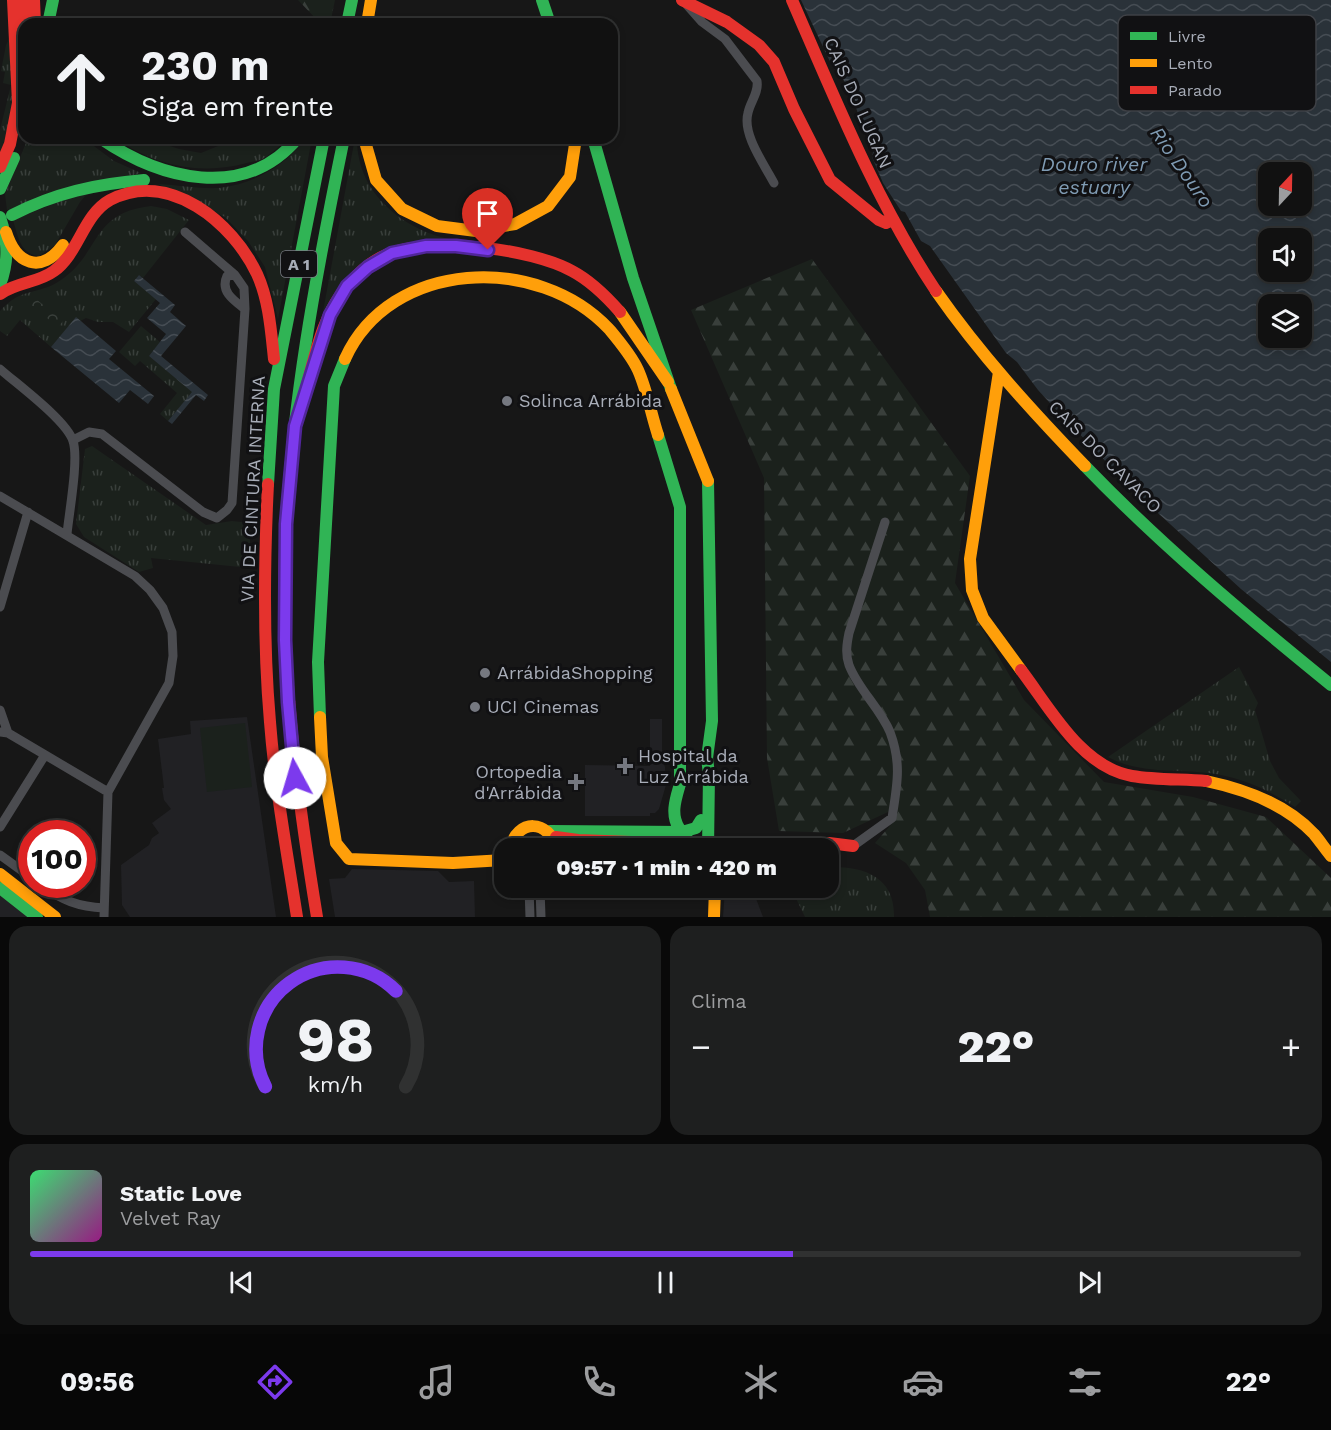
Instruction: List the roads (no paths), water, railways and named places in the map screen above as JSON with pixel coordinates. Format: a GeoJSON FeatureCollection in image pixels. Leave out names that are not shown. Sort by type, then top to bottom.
{"type":"FeatureCollection","features":[{"type":"Feature","properties":{"kind":"main road"},"geometry":{"type":"LineString","coordinates":[[13,0],[18,66]]}},
{"type":"Feature","properties":{"kind":"main road"},"geometry":{"type":"LineString","coordinates":[[25,0],[25,18]]}},
{"type":"Feature","properties":{"kind":"main road"},"geometry":{"type":"LineString","coordinates":[[34,0],[35,18]]}},
{"type":"Feature","properties":{"kind":"main road"},"geometry":{"type":"LineString","coordinates":[[50,18],[54,0]]}},
{"type":"Feature","properties":{"kind":"main road"},"geometry":{"type":"LineString","coordinates":[[348,18],[352,0]]}},
{"type":"Feature","properties":{"kind":"main road"},"geometry":{"type":"LineString","coordinates":[[368,18],[371,0]]}},
{"type":"Feature","properties":{"kind":"main road"},"geometry":{"type":"LineString","coordinates":[[542,0],[548,18]]}},
{"type":"Feature","properties":{"kind":"main road","name":"CAIS DO LUGAN"},"geometry":{"type":"LineString","coordinates":[[792,0],[893,220]]}},
{"type":"Feature","properties":{"kind":"main road"},"geometry":{"type":"LineString","coordinates":[[683,2],[727,22],[759,45],[774,62],[794,109],[830,180],[879,220],[886,223],[893,220]]}},
{"type":"Feature","properties":{"kind":"main road"},"geometry":{"type":"LineString","coordinates":[[0,167],[13,136],[18,105]]}},
{"type":"Feature","properties":{"kind":"main road"},"geometry":{"type":"LineString","coordinates":[[0,189],[19,144]]}},
{"type":"Feature","properties":{"kind":"main road"},"geometry":{"type":"LineString","coordinates":[[108,144],[145,165],[178,176]]}},
{"type":"Feature","properties":{"kind":"main road"},"geometry":{"type":"LineString","coordinates":[[0,285],[7,260],[6,216],[80,187],[178,176],[207,179],[256,170],[292,144]]}},
{"type":"Feature","properties":{"kind":"main road","name":"VIA DE CINTURA INTERNA"},"geometry":{"type":"LineString","coordinates":[[297,917],[274,764],[267,675],[264,556],[274,390],[323,144]]}},
{"type":"Feature","properties":{"kind":"main road","name":"VIA DE CINTURA INTERNA"},"geometry":{"type":"LineString","coordinates":[[317,917],[300,813],[288,702],[284,583],[286,524],[300,374],[343,144]]}},
{"type":"Feature","properties":{"kind":"main road"},"geometry":{"type":"LineString","coordinates":[[365,144],[371,169],[383,192],[404,211],[428,225],[450,230],[476,231],[526,220],[549,206],[564,189],[573,168],[575,144]]}},
{"type":"Feature","properties":{"kind":"main road"},"geometry":{"type":"LineString","coordinates":[[595,144],[633,278],[668,382],[708,481],[712,721],[707,758],[708,838]]}},
{"type":"Feature","properties":{"kind":"main road"},"geometry":{"type":"LineString","coordinates":[[6,232],[10,244],[20,257],[36,262],[51,259],[59,251],[92,201],[114,182]]}},
{"type":"Feature","properties":{"kind":"main road"},"geometry":{"type":"LineString","coordinates":[[0,294],[20,282],[44,276],[56,269],[95,214],[112,198],[138,190],[156,191],[176,196],[215,218],[238,242],[251,260],[261,284],[271,323],[274,390]]}},
{"type":"Feature","properties":{"kind":"main road","name":"CAIS DO CAVACO"},"geometry":{"type":"LineString","coordinates":[[893,220],[936,291],[999,372],[1061,441],[1231,603],[1331,685]]}},
{"type":"Feature","properties":{"kind":"main road"},"geometry":{"type":"LineString","coordinates":[[295,426],[330,315],[347,286],[368,267],[392,253],[426,246],[456,246],[526,255],[553,262],[570,270],[600,291],[621,313],[641,339],[668,382]]}},
{"type":"Feature","properties":{"kind":"main road"},"geometry":{"type":"LineString","coordinates":[[494,861],[453,863],[349,859],[336,843],[322,757],[318,662],[334,386],[344,359],[362,329],[382,310],[404,294],[438,281],[467,276],[519,281],[555,291],[586,309],[607,328],[628,353],[638,370],[680,507],[680,784],[674,811],[684,838]]}},
{"type":"Feature","properties":{"kind":"main road"},"geometry":{"type":"LineString","coordinates":[[999,372],[970,560],[972,590],[984,618],[1074,741],[1095,761],[1131,776],[1208,782],[1251,792],[1290,814],[1312,833],[1331,856]]}},
{"type":"Feature","properties":{"kind":"main road"},"geometry":{"type":"LineString","coordinates":[[703,838],[702,768],[707,758]]}},
{"type":"Feature","properties":{"kind":"main road"},"geometry":{"type":"LineString","coordinates":[[688,838],[701,820]]}},
{"type":"Feature","properties":{"kind":"main road"},"geometry":{"type":"LineString","coordinates":[[512,838],[523,827],[537,825],[553,838]]}},
{"type":"Feature","properties":{"kind":"main road"},"geometry":{"type":"LineString","coordinates":[[839,844],[853,846]]}},
{"type":"Feature","properties":{"kind":"main road"},"geometry":{"type":"LineString","coordinates":[[0,874],[55,917]]}},
{"type":"Feature","properties":{"kind":"main road"},"geometry":{"type":"LineString","coordinates":[[0,888],[37,917]]}},
{"type":"Feature","properties":{"kind":"main road"},"geometry":{"type":"LineString","coordinates":[[714,917],[715,898]]}},
{"type":"Feature","properties":{"kind":"street"},"geometry":{"type":"LineString","coordinates":[[683,2],[702,22],[725,39],[757,81],[758,87],[747,113],[747,131],[774,183]]}},
{"type":"Feature","properties":{"kind":"street"},"geometry":{"type":"LineString","coordinates":[[73,440],[89,432],[102,434],[203,512],[217,518],[227,510],[232,502],[245,309],[244,288],[236,275],[185,232]]}},
{"type":"Feature","properties":{"kind":"street"},"geometry":{"type":"LineString","coordinates":[[236,275],[227,276],[224,282],[226,292],[245,309]]}},
{"type":"Feature","properties":{"kind":"street"},"geometry":{"type":"LineString","coordinates":[[0,369],[62,424],[73,440],[75,455],[67,534]]}},
{"type":"Feature","properties":{"kind":"street"},"geometry":{"type":"LineString","coordinates":[[0,496],[135,576],[150,590],[163,608],[172,632],[173,656],[169,683],[108,792],[104,912],[79,906],[60,898]]}},
{"type":"Feature","properties":{"kind":"street"},"geometry":{"type":"LineString","coordinates":[[0,607],[28,512]]}},
{"type":"Feature","properties":{"kind":"street"},"geometry":{"type":"LineString","coordinates":[[853,846],[892,818],[899,774],[889,730],[849,665],[846,651],[849,633],[885,522]]}},
{"type":"Feature","properties":{"kind":"street"},"geometry":{"type":"LineString","coordinates":[[0,710],[4,732],[108,792]]}},
{"type":"Feature","properties":{"kind":"street"},"geometry":{"type":"LineString","coordinates":[[0,827],[45,755]]}},
{"type":"Feature","properties":{"kind":"street"},"geometry":{"type":"LineString","coordinates":[[0,855],[18,868]]}},
{"type":"Feature","properties":{"kind":"street"},"geometry":{"type":"LineString","coordinates":[[529,898],[530,917]]}},
{"type":"Feature","properties":{"kind":"street"},"geometry":{"type":"LineString","coordinates":[[540,898],[541,917]]}},
{"type":"Feature","properties":{"kind":"water","name":"Douro river estuary"},"geometry":{"type":"Polygon","coordinates":[[[801,0],[1331,0],[1331,662],[1241,589],[1123,481],[1038,390],[1017,362],[1006,353],[930,246],[921,241],[905,212],[901,211],[883,183],[872,157],[874,147],[867,127],[862,128],[855,103],[844,81],[833,68],[801,0]]]}},
{"type":"Feature","properties":{"kind":"water"},"geometry":{"type":"Polygon","coordinates":[[[139,275],[175,305],[170,312],[186,326],[161,356],[208,395],[204,401],[196,395],[172,424],[168,421],[192,392],[149,356],[166,334],[147,318],[160,303],[134,281],[139,275]]]}},
{"type":"Feature","properties":{"kind":"water"},"geometry":{"type":"Polygon","coordinates":[[[76,317],[116,351],[109,359],[154,396],[148,404],[130,390],[119,403],[51,347],[76,317]]]}},
{"type":"Feature","properties":{"kind":"place","name":"Solinca Arrábida"},"geometry":{"type":"Point","coordinates":[507,401]}},
{"type":"Feature","properties":{"kind":"place","name":"ArrábidaShopping"},"geometry":{"type":"Point","coordinates":[485,673]}},
{"type":"Feature","properties":{"kind":"place","name":"UCI Cinemas"},"geometry":{"type":"Point","coordinates":[475,707]}},
{"type":"Feature","properties":{"kind":"place","name":"Hospital da Luz Arrábida"},"geometry":{"type":"Point","coordinates":[625,766]}},
{"type":"Feature","properties":{"kind":"place","name":"Ortopedia d'Arrábida"},"geometry":{"type":"Point","coordinates":[576,782]}},
{"type":"Feature","properties":{"kind":"water label","name":"Rio Douro"},"geometry":{"type":"Point","coordinates":[1182,167]}}]}
